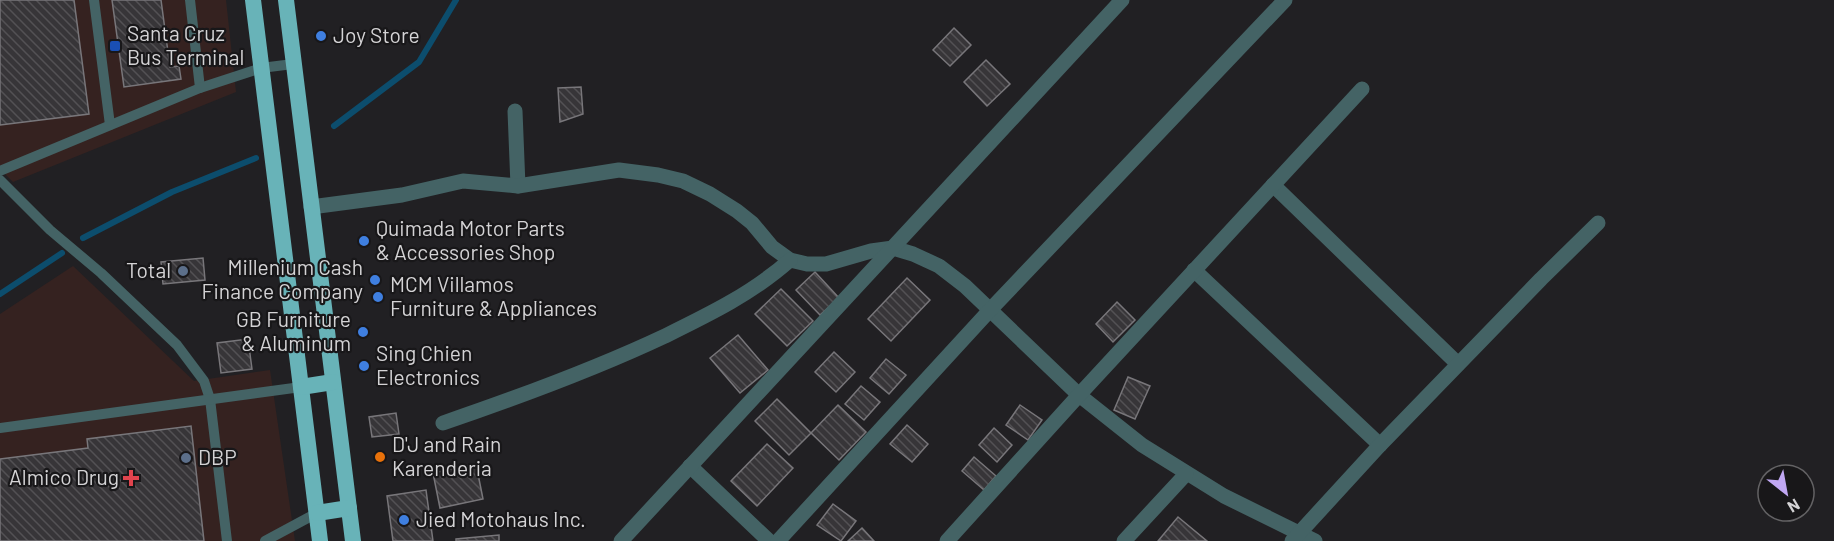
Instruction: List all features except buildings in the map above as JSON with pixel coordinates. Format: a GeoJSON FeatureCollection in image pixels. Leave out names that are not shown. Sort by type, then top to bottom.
{"type":"FeatureCollection","features":[{"type":"Feature","properties":{"kind":"highway"},"geometry":{"type":"LineString","coordinates":[[253,0],[320,541]]}},
{"type":"Feature","properties":{"kind":"highway"},"geometry":{"type":"LineString","coordinates":[[286,0],[353,541]]}},
{"type":"Feature","properties":{"kind":"highway"},"geometry":{"type":"LineString","coordinates":[[301,387],[333,382]]}},
{"type":"Feature","properties":{"kind":"highway"},"geometry":{"type":"LineString","coordinates":[[317,513],[349,508]]}},
{"type":"Feature","properties":{"kind":"street"},"geometry":{"type":"LineString","coordinates":[[621,541],[1122,0]]}},
{"type":"Feature","properties":{"kind":"street"},"geometry":{"type":"LineString","coordinates":[[778,541],[990,310],[1285,0]]}},
{"type":"Feature","properties":{"kind":"street"},"geometry":{"type":"LineString","coordinates":[[947,541],[1362,89]]}},
{"type":"Feature","properties":{"kind":"street"},"geometry":{"type":"LineString","coordinates":[[515,111],[518,186]]}},
{"type":"Feature","properties":{"kind":"street"},"geometry":{"type":"LineString","coordinates":[[311,207],[402,195],[463,181],[518,186],[619,170],[683,181],[737,211],[752,223],[772,247],[790,260],[807,264],[826,264],[871,250],[893,248],[912,254],[939,266],[965,286],[1079,395],[1142,446],[1296,537],[1315,541]]}},
{"type":"Feature","properties":{"kind":"street"},"geometry":{"type":"LineString","coordinates":[[1273,185],[1458,364]]}},
{"type":"Feature","properties":{"kind":"street"},"geometry":{"type":"LineString","coordinates":[[1296,537],[1380,445],[1598,223]]}},
{"type":"Feature","properties":{"kind":"street"},"geometry":{"type":"LineString","coordinates":[[443,423],[576,375],[640,348],[740,298],[770,278],[790,260]]}},
{"type":"Feature","properties":{"kind":"street"},"geometry":{"type":"LineString","coordinates":[[1194,270],[1380,445]]}},
{"type":"Feature","properties":{"kind":"street"},"geometry":{"type":"LineString","coordinates":[[690,466],[769,541]]}},
{"type":"Feature","properties":{"kind":"street"},"geometry":{"type":"LineString","coordinates":[[1124,541],[1186,474]]}},
{"type":"Feature","properties":{"kind":"lane"},"geometry":{"type":"LineString","coordinates":[[94,0],[110,125]]}},
{"type":"Feature","properties":{"kind":"lane"},"geometry":{"type":"LineString","coordinates":[[190,0],[200,88]]}},
{"type":"Feature","properties":{"kind":"lane"},"geometry":{"type":"LineString","coordinates":[[0,157],[4,169],[200,88],[261,68],[293,64]]}},
{"type":"Feature","properties":{"kind":"lane"},"geometry":{"type":"LineString","coordinates":[[0,180],[50,230],[101,273],[177,345],[204,381],[210,399],[228,541]]}},
{"type":"Feature","properties":{"kind":"lane"},"geometry":{"type":"LineString","coordinates":[[0,428],[301,387]]}},
{"type":"Feature","properties":{"kind":"lane"},"geometry":{"type":"LineString","coordinates":[[265,541],[317,513]]}},
{"type":"Feature","properties":{"kind":"shaded area","name":"Santa Cruz Bus Terminal"},"geometry":{"type":"Polygon","coordinates":[[[0,0],[226,0],[236,92],[13,182],[0,169],[0,0]]]}},
{"type":"Feature","properties":{"kind":"shaded area"},"geometry":{"type":"Polygon","coordinates":[[[73,266],[194,381],[270,370],[295,541],[0,541],[0,314],[73,266]]]}},
{"type":"Feature","properties":{"kind":"waterway"},"geometry":{"type":"LineString","coordinates":[[334,126],[419,62],[456,0]]}},
{"type":"Feature","properties":{"kind":"waterway"},"geometry":{"type":"LineString","coordinates":[[83,238],[172,192],[256,158]]}},
{"type":"Feature","properties":{"kind":"waterway"},"geometry":{"type":"LineString","coordinates":[[0,294],[62,253]]}},
{"type":"Feature","properties":{"kind":"place","name":"Joy Store"},"geometry":{"type":"Point","coordinates":[321,36]}},
{"type":"Feature","properties":{"kind":"place","name":"Santa Cruz Bus Terminal"},"geometry":{"type":"Point","coordinates":[115,46]}},
{"type":"Feature","properties":{"kind":"place","name":"Quimada Motor Parts & Accessories Shop"},"geometry":{"type":"Point","coordinates":[364,241]}},
{"type":"Feature","properties":{"kind":"place","name":"Total"},"geometry":{"type":"Point","coordinates":[183,271]}},
{"type":"Feature","properties":{"kind":"place","name":"Millenium Cash Finance Company"},"geometry":{"type":"Point","coordinates":[375,280]}},
{"type":"Feature","properties":{"kind":"place","name":"MCM Villamos Furniture & Appliances"},"geometry":{"type":"Point","coordinates":[378,297]}},
{"type":"Feature","properties":{"kind":"place","name":"GB Furniture & Aluminum"},"geometry":{"type":"Point","coordinates":[363,332]}},
{"type":"Feature","properties":{"kind":"place","name":"Sing Chien Electronics"},"geometry":{"type":"Point","coordinates":[364,366]}},
{"type":"Feature","properties":{"kind":"place","name":"D'J and Rain Karenderia"},"geometry":{"type":"Point","coordinates":[380,457]}},
{"type":"Feature","properties":{"kind":"place","name":"DBP"},"geometry":{"type":"Point","coordinates":[186,458]}},
{"type":"Feature","properties":{"kind":"place","name":"Almico Drug"},"geometry":{"type":"Point","coordinates":[131,478]}},
{"type":"Feature","properties":{"kind":"place","name":"Jied Motohaus Inc."},"geometry":{"type":"Point","coordinates":[404,520]}}]}
